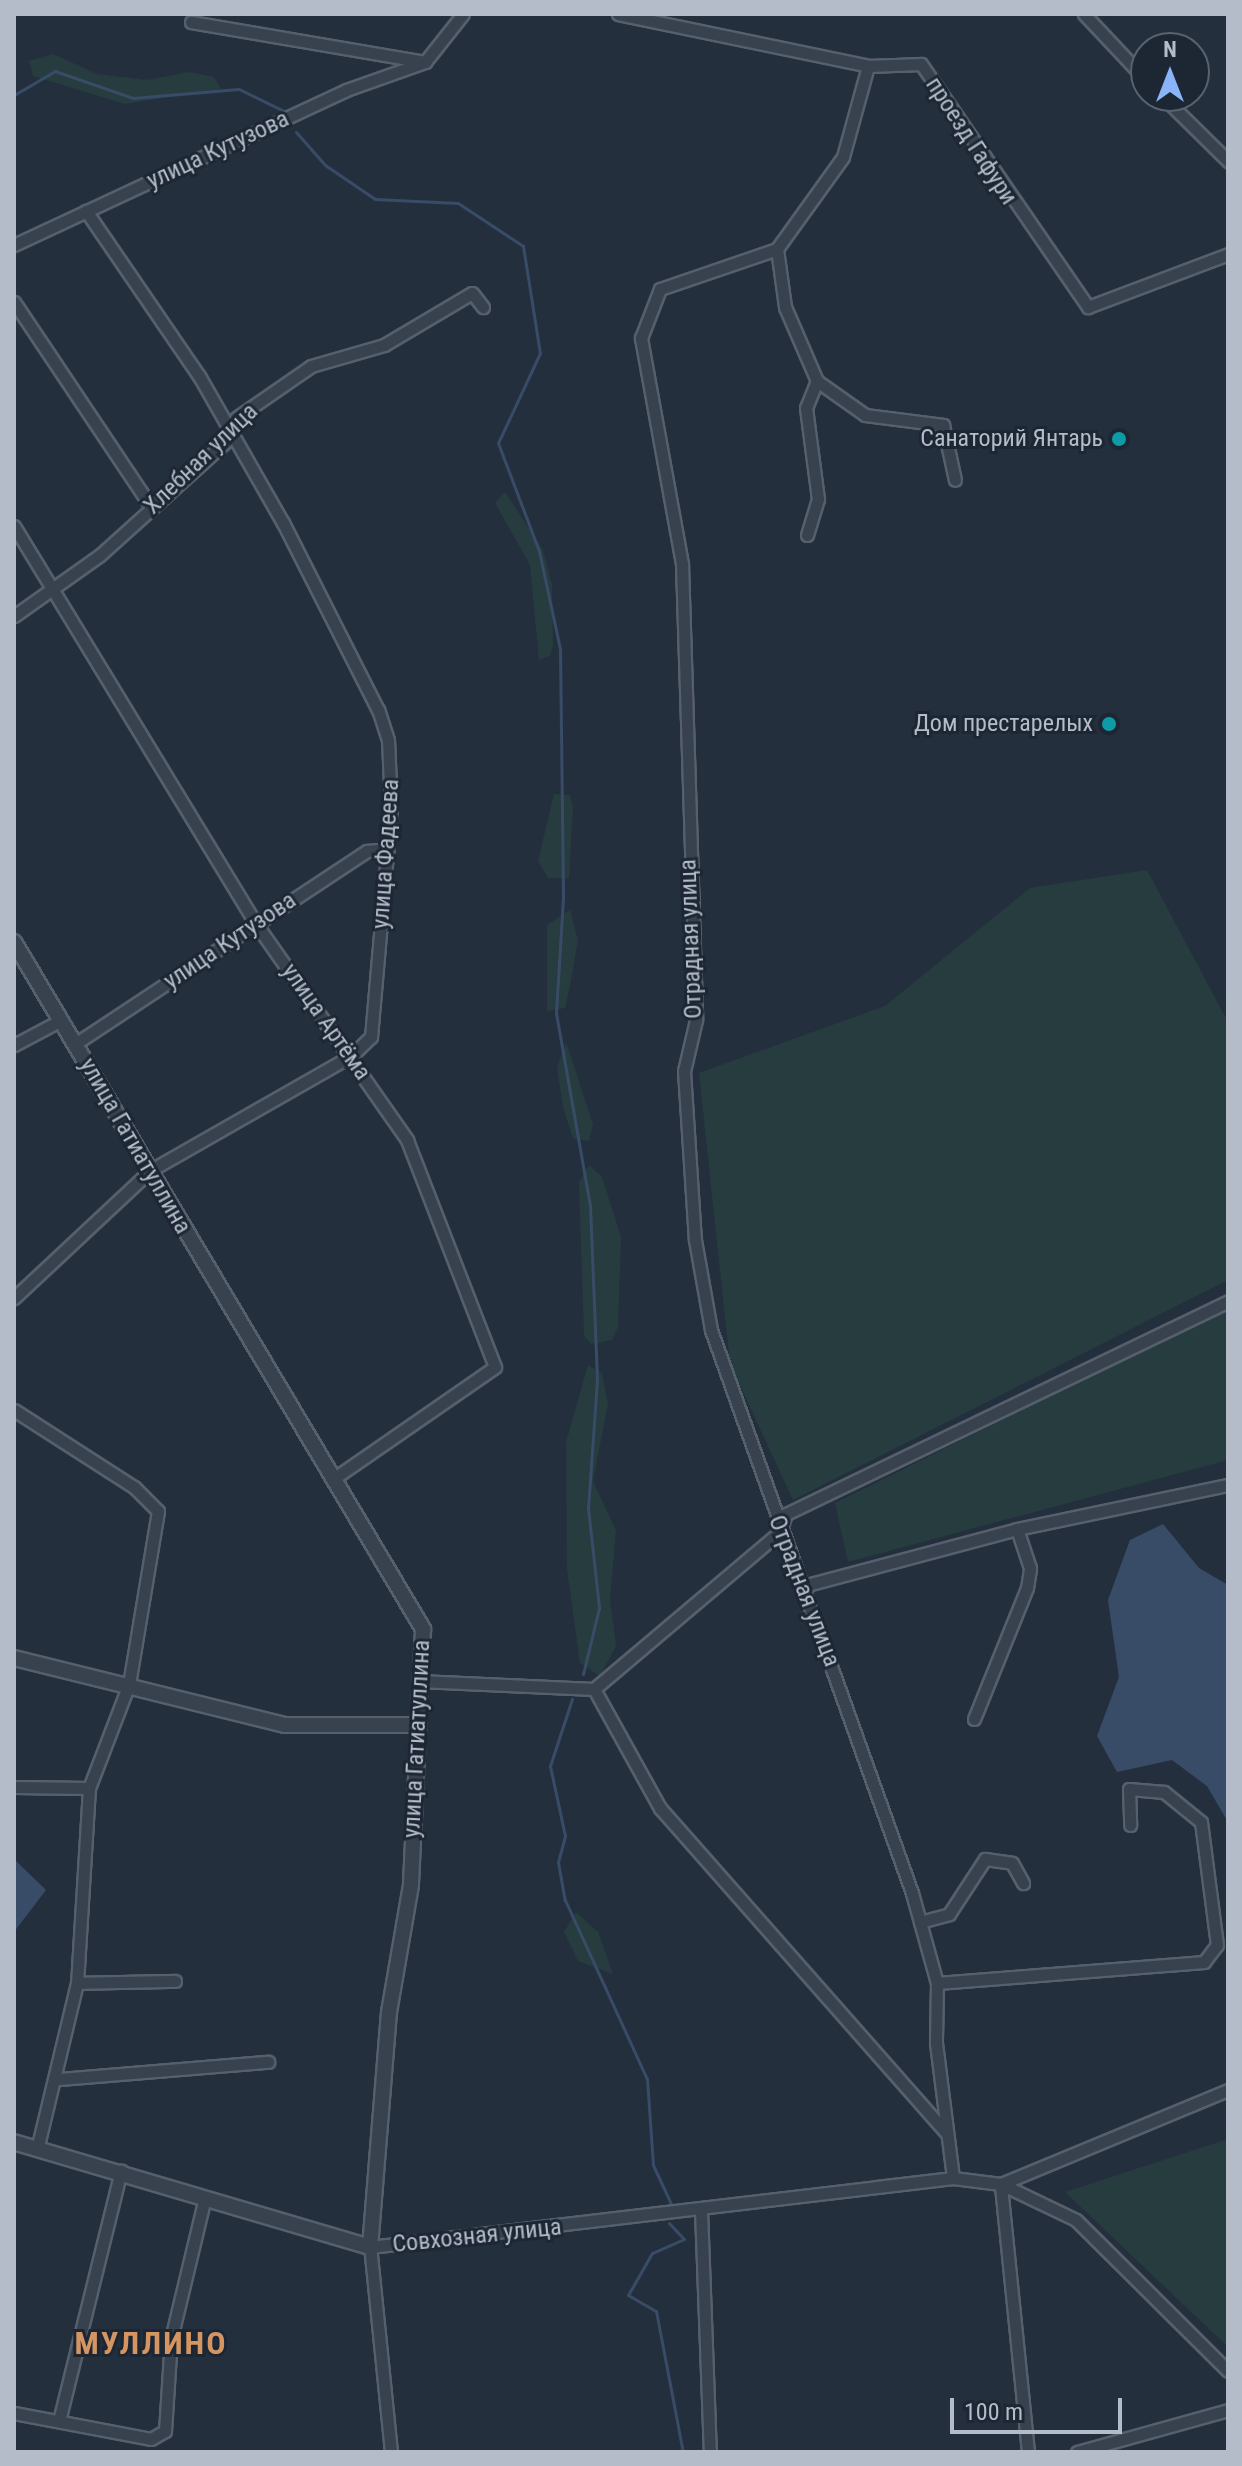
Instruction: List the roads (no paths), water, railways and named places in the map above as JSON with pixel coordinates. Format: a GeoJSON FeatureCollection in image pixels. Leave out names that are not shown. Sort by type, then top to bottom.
{"type":"FeatureCollection","features":[{"type":"Feature","properties":{"kind":"street"},"geometry":{"type":"LineString","coordinates":[[191,22],[425,62],[463,14]]}},
{"type":"Feature","properties":{"kind":"street","name":"проезд Гафури"},"geometry":{"type":"LineString","coordinates":[[618,14],[868,66],[921,64],[1088,307],[1228,254]]}},
{"type":"Feature","properties":{"kind":"street"},"geometry":{"type":"LineString","coordinates":[[1084,14],[1130,63]]}},
{"type":"Feature","properties":{"kind":"street","name":"улица Кутузова"},"geometry":{"type":"LineString","coordinates":[[14,245],[346,90],[425,62]]}},
{"type":"Feature","properties":{"kind":"street"},"geometry":{"type":"LineString","coordinates":[[868,66],[843,157],[777,249],[785,307],[817,381],[865,415],[943,425],[955,480]]}},
{"type":"Feature","properties":{"kind":"street"},"geometry":{"type":"LineString","coordinates":[[1178,112],[1228,161]]}},
{"type":"Feature","properties":{"kind":"street","name":"улица Фадеева"},"geometry":{"type":"LineString","coordinates":[[14,1298],[151,1170],[351,1056],[371,1037],[388,849],[392,775],[378,710],[232,436],[86,211]]}},
{"type":"Feature","properties":{"kind":"street","name":"Отрадная улица"},"geometry":{"type":"LineString","coordinates":[[777,249],[660,289],[641,338],[682,564],[696,1020],[684,1071],[695,1240],[711,1330],[780,1532],[807,1585],[920,1922],[937,1983],[953,2178]]}},
{"type":"Feature","properties":{"kind":"street","name":"Хлебная улица"},"geometry":{"type":"LineString","coordinates":[[14,616],[45,588],[100,555],[232,436],[236,418],[311,366],[384,345],[472,293],[483,307]]}},
{"type":"Feature","properties":{"kind":"street"},"geometry":{"type":"LineString","coordinates":[[14,302],[151,507]]}},
{"type":"Feature","properties":{"kind":"street"},"geometry":{"type":"LineString","coordinates":[[807,535],[818,499],[806,408],[817,381]]}},
{"type":"Feature","properties":{"kind":"street","name":"улица Артёма"},"geometry":{"type":"LineString","coordinates":[[14,526],[45,588],[144,734],[256,924],[407,1140],[495,1367],[332,1480]]}},
{"type":"Feature","properties":{"kind":"street","name":"улица Кутузова"},"geometry":{"type":"LineString","coordinates":[[75,1044],[367,851],[388,849]]}},
{"type":"Feature","properties":{"kind":"street","name":"улица Гатиатуллина"},"geometry":{"type":"LineString","coordinates":[[14,942],[423,1629],[415,1725],[411,1885],[389,2012],[370,2247],[391,2452]]}},
{"type":"Feature","properties":{"kind":"street"},"geometry":{"type":"LineString","coordinates":[[14,1045],[61,1020]]}},
{"type":"Feature","properties":{"kind":"street"},"geometry":{"type":"LineString","coordinates":[[419,1681],[594,1689],[780,1532],[786,1514],[1228,1301]]}},
{"type":"Feature","properties":{"kind":"street"},"geometry":{"type":"LineString","coordinates":[[14,1410],[134,1487],[158,1511],[129,1684],[89,1788],[77,1983],[59,2079],[38,2145]]}},
{"type":"Feature","properties":{"kind":"street"},"geometry":{"type":"LineString","coordinates":[[807,1585],[1017,1529],[1228,1485]]}},
{"type":"Feature","properties":{"kind":"street"},"geometry":{"type":"LineString","coordinates":[[974,1719],[1027,1588],[1030,1568],[1017,1529]]}},
{"type":"Feature","properties":{"kind":"street"},"geometry":{"type":"LineString","coordinates":[[14,1658],[285,1725],[415,1725]]}},
{"type":"Feature","properties":{"kind":"street"},"geometry":{"type":"LineString","coordinates":[[594,1689],[660,1808],[947,2134]]}},
{"type":"Feature","properties":{"kind":"street"},"geometry":{"type":"LineString","coordinates":[[14,1787],[89,1788]]}},
{"type":"Feature","properties":{"kind":"street"},"geometry":{"type":"LineString","coordinates":[[937,1983],[1204,1962],[1217,1945],[1201,1822],[1164,1792],[1129,1789],[1130,1825]]}},
{"type":"Feature","properties":{"kind":"street"},"geometry":{"type":"LineString","coordinates":[[920,1922],[949,1914],[985,1859],[1012,1863],[1023,1883]]}},
{"type":"Feature","properties":{"kind":"street"},"geometry":{"type":"LineString","coordinates":[[77,1983],[175,1981]]}},
{"type":"Feature","properties":{"kind":"street"},"geometry":{"type":"LineString","coordinates":[[59,2079],[268,2062]]}},
{"type":"Feature","properties":{"kind":"street"},"geometry":{"type":"LineString","coordinates":[[1001,2184],[1228,2090]]}},
{"type":"Feature","properties":{"kind":"street","name":"Совхозная улица"},"geometry":{"type":"LineString","coordinates":[[14,2142],[38,2145],[370,2247],[953,2178],[1001,2184]]}},
{"type":"Feature","properties":{"kind":"street"},"geometry":{"type":"LineString","coordinates":[[59,2421],[121,2171]]}},
{"type":"Feature","properties":{"kind":"street"},"geometry":{"type":"LineString","coordinates":[[1001,2184],[1104,2242],[1228,2371]]}},
{"type":"Feature","properties":{"kind":"street"},"geometry":{"type":"LineString","coordinates":[[1001,2184],[1028,2452]]}},
{"type":"Feature","properties":{"kind":"street"},"geometry":{"type":"LineString","coordinates":[[14,2413],[151,2439],[165,2431],[171,2339],[205,2197]]}},
{"type":"Feature","properties":{"kind":"street"},"geometry":{"type":"LineString","coordinates":[[701,2210],[710,2452]]}},
{"type":"Feature","properties":{"kind":"street"},"geometry":{"type":"LineString","coordinates":[[1077,2452],[1228,2410]]}},
{"type":"Feature","properties":{"kind":"water"},"geometry":{"type":"Polygon","coordinates":[[[1163,1524],[1199,1568],[1228,1585],[1228,1822],[1207,1786],[1172,1760],[1117,1772],[1097,1736],[1119,1677],[1108,1600],[1130,1540],[1163,1524]]]}},
{"type":"Feature","properties":{"kind":"water"},"geometry":{"type":"Polygon","coordinates":[[[14,1859],[46,1890],[14,1932],[14,1859]]]}},
{"type":"Feature","properties":{"kind":"waterway"},"geometry":{"type":"LineString","coordinates":[[14,95],[55,71],[133,98],[239,89],[286,112]]}},
{"type":"Feature","properties":{"kind":"waterway"},"geometry":{"type":"LineString","coordinates":[[296,132],[325,165],[375,199],[458,203],[523,246],[540,353],[498,443],[539,551],[560,649],[563,898],[556,1013],[590,1205],[597,1380],[588,1508],[599,1608],[583,1674]]}},
{"type":"Feature","properties":{"kind":"waterway"},"geometry":{"type":"LineString","coordinates":[[572,1699],[550,1766],[565,1836],[558,1862],[565,1900],[647,2079],[653,2165],[672,2206]]}},
{"type":"Feature","properties":{"kind":"waterway"},"geometry":{"type":"LineString","coordinates":[[669,2223],[684,2239],[652,2253],[628,2295],[656,2311],[683,2452]]}},
{"type":"Feature","properties":{"kind":"place","name":"Санаторий Янтарь"},"geometry":{"type":"Point","coordinates":[1119,439]}},
{"type":"Feature","properties":{"kind":"place","name":"Дом престарелых"},"geometry":{"type":"Point","coordinates":[1109,724]}},
{"type":"Feature","properties":{"kind":"district","name":"МУЛЛИНО"},"geometry":{"type":"Point","coordinates":[151,2343]}}]}
